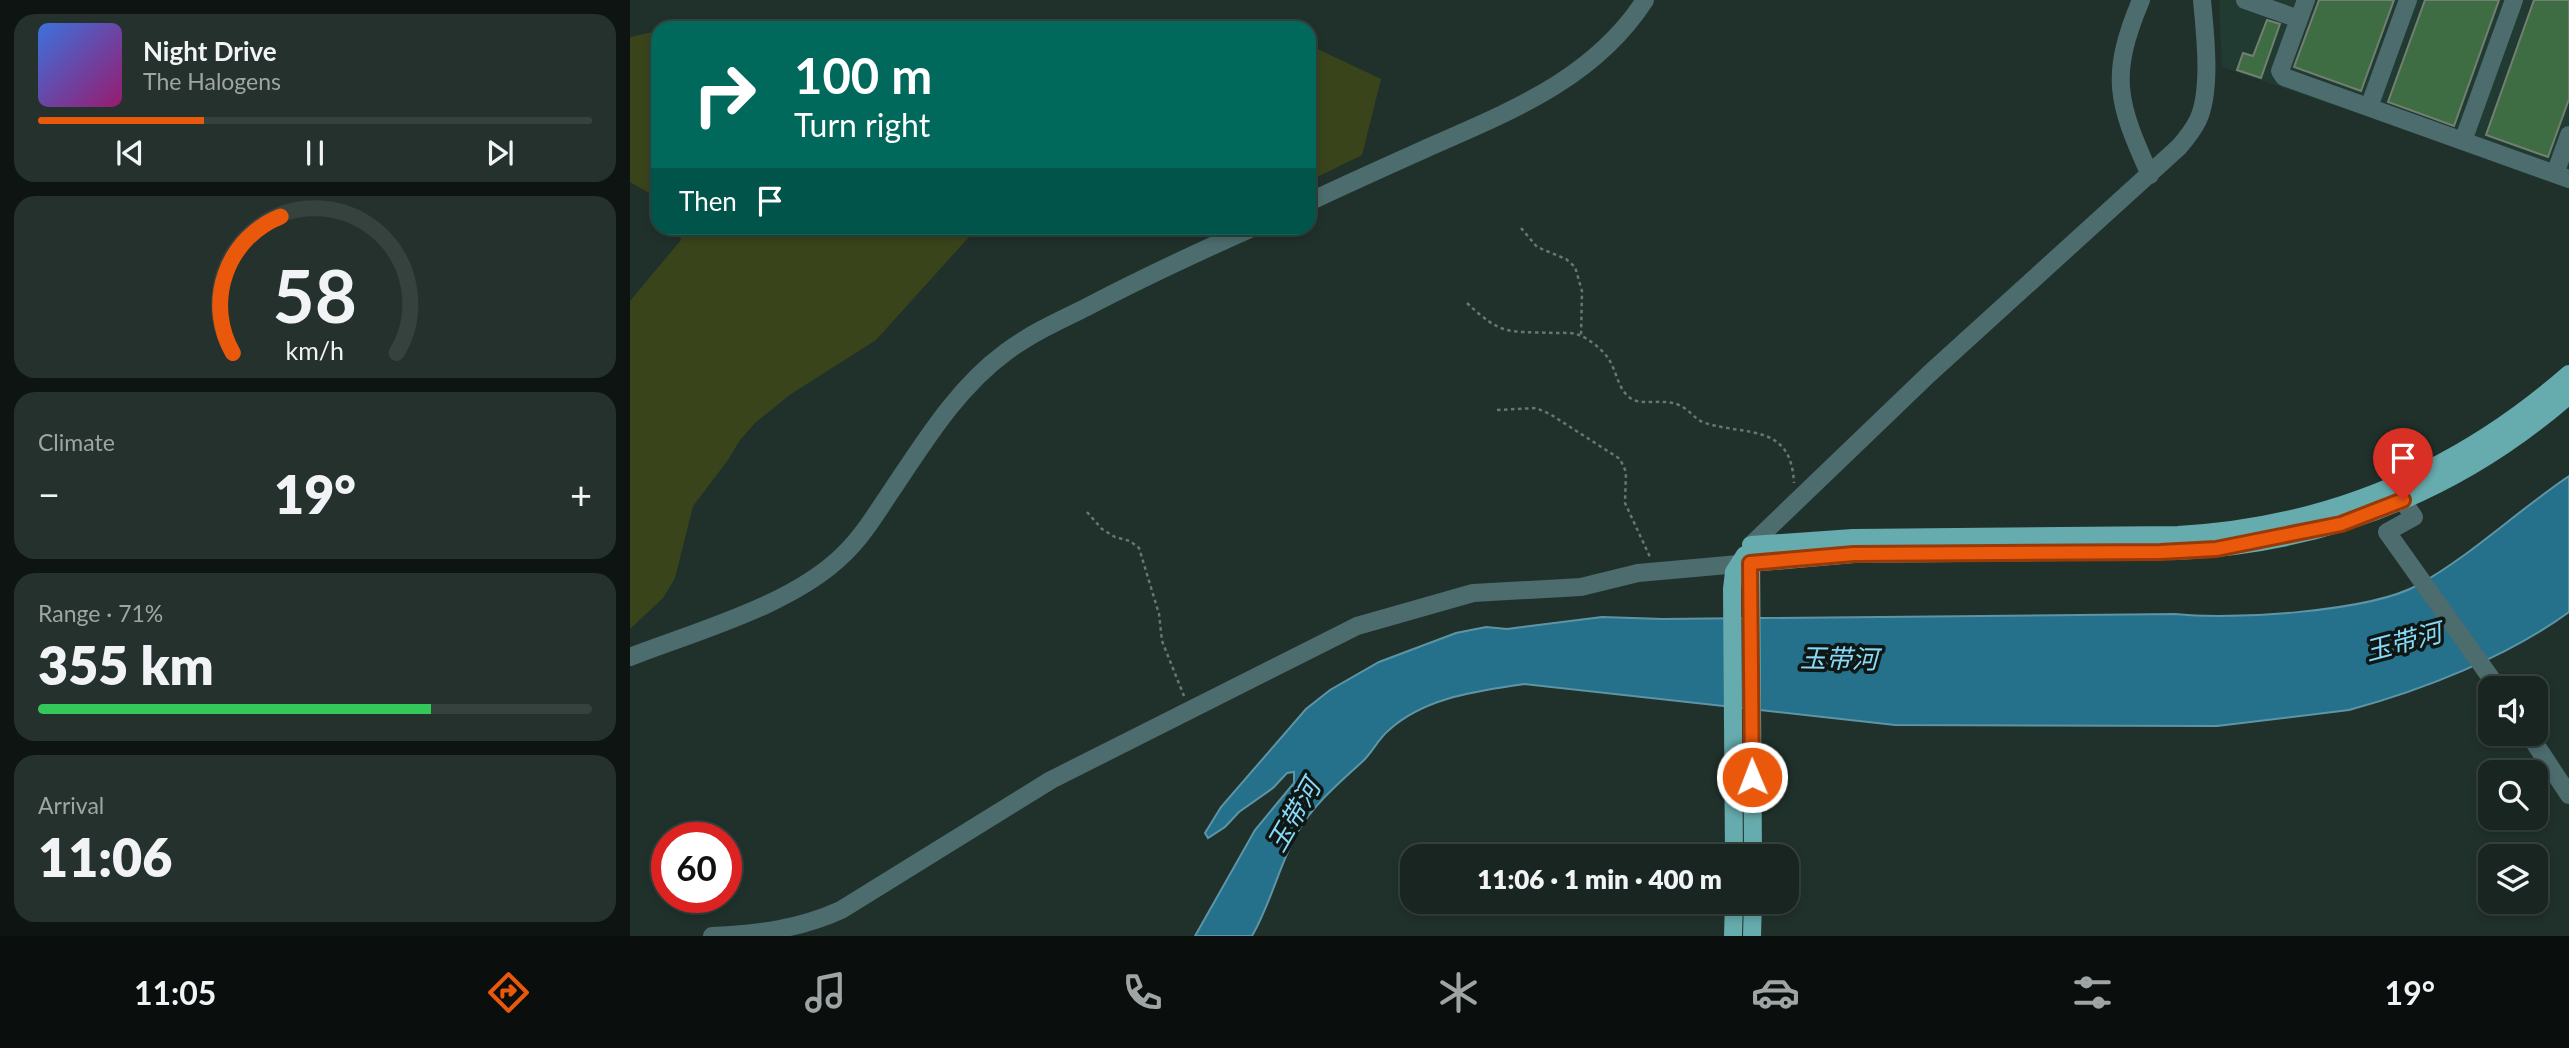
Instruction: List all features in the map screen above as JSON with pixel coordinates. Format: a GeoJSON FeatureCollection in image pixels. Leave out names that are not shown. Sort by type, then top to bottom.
{"type":"FeatureCollection","features":[{"type":"Feature","properties":{"kind":"main road"},"geometry":{"type":"LineString","coordinates":[[1753,844],[1751,588],[1745,564],[1751,545],[1853,538],[2178,535],[2225,532],[2292,519],[2359,501],[2436,467],[2516,416],[2569,374]]}},
{"type":"Feature","properties":{"kind":"main road"},"geometry":{"type":"LineString","coordinates":[[1734,844],[1732,589],[1734,572],[1745,564],[1854,554],[2160,552],[2216,549],[2341,524],[2403,500],[2476,463],[2569,396]]}},
{"type":"Feature","properties":{"kind":"main road"},"geometry":{"type":"LineString","coordinates":[[1733,936],[1734,914]]}},
{"type":"Feature","properties":{"kind":"main road"},"geometry":{"type":"LineString","coordinates":[[1752,936],[1753,914]]}},
{"type":"Feature","properties":{"kind":"street"},"geometry":{"type":"LineString","coordinates":[[1316,199],[1485,122],[1564,80],[1613,42],[1645,0]]}},
{"type":"Feature","properties":{"kind":"street"},"geometry":{"type":"LineString","coordinates":[[2141,0],[2123,49],[2120,80],[2130,130],[2150,176]]}},
{"type":"Feature","properties":{"kind":"street"},"geometry":{"type":"LineString","coordinates":[[1751,545],[1929,374],[2179,148],[2201,113],[2205,79],[2202,0]]}},
{"type":"Feature","properties":{"kind":"street"},"geometry":{"type":"LineString","coordinates":[[2245,0],[2299,19]]}},
{"type":"Feature","properties":{"kind":"street"},"geometry":{"type":"LineString","coordinates":[[2306,0],[2280,71],[2284,77],[2562,176],[2569,135]]}},
{"type":"Feature","properties":{"kind":"street"},"geometry":{"type":"LineString","coordinates":[[2369,107],[2408,0]]}},
{"type":"Feature","properties":{"kind":"street"},"geometry":{"type":"LineString","coordinates":[[2463,141],[2514,0]]}},
{"type":"Feature","properties":{"kind":"street"},"geometry":{"type":"LineString","coordinates":[[630,657],[775,599],[827,569],[850,548],[877,513],[944,414],[972,383],[1006,352],[1142,278],[1237,235]]}},
{"type":"Feature","properties":{"kind":"street"},"geometry":{"type":"LineString","coordinates":[[2403,500],[2414,517],[2387,532],[2489,676]]}},
{"type":"Feature","properties":{"kind":"street"},"geometry":{"type":"LineString","coordinates":[[712,936],[782,930],[841,910],[1051,780],[1357,626],[1473,593],[1581,587],[1639,573],[1745,564]]}},
{"type":"Feature","properties":{"kind":"street"},"geometry":{"type":"LineString","coordinates":[[2537,746],[2569,795]]}},
{"type":"Feature","properties":{"kind":"path"},"geometry":{"type":"LineString","coordinates":[[1521,228],[1537,247],[1566,259],[1575,267],[1582,291],[1581,336]]}},
{"type":"Feature","properties":{"kind":"path"},"geometry":{"type":"LineString","coordinates":[[1467,303],[1488,323],[1504,330],[1570,333],[1581,336],[1609,360],[1622,389],[1630,398],[1672,402],[1684,407],[1703,422],[1752,432],[1775,440],[1789,453],[1794,471],[1795,500]]}},
{"type":"Feature","properties":{"kind":"path"},"geometry":{"type":"LineString","coordinates":[[1497,410],[1536,408],[1620,458],[1626,472],[1625,503],[1657,571]]}},
{"type":"Feature","properties":{"kind":"path"},"geometry":{"type":"LineString","coordinates":[[1087,512],[1102,529],[1115,537],[1130,541],[1139,548],[1159,614],[1162,640],[1189,711]]}},
{"type":"Feature","properties":{"kind":"shaded area"},"geometry":{"type":"Polygon","coordinates":[[[2219,0],[2569,0],[2569,185],[2222,67],[2219,0]]]}},
{"type":"Feature","properties":{"kind":"green space"},"geometry":{"type":"Polygon","coordinates":[[[651,32],[651,194],[630,182],[630,37],[651,32]]]}},
{"type":"Feature","properties":{"kind":"green space"},"geometry":{"type":"Polygon","coordinates":[[[1316,48],[1381,79],[1362,155],[1316,178],[1316,48]]]}},
{"type":"Feature","properties":{"kind":"green space"},"geometry":{"type":"Polygon","coordinates":[[[679,235],[971,235],[876,340],[791,394],[755,423],[740,440],[693,506],[675,578],[663,598],[630,629],[630,301],[681,240],[679,235]]]}},
{"type":"Feature","properties":{"kind":"water","name":"玉带河"},"geometry":{"type":"Polygon","coordinates":[[[2569,476],[2569,612],[2492,658],[2406,693],[2349,710],[2217,726],[1895,725],[1524,684],[1471,693],[1436,703],[1403,719],[1385,734],[1366,758],[1318,804],[1297,833],[1252,936],[1195,936],[1255,830],[1294,783],[1294,772],[1287,773],[1273,788],[1208,838],[1205,833],[1221,807],[1306,709],[1330,690],[1379,662],[1456,633],[1486,627],[1507,629],[1602,617],[2230,616],[2335,608],[2396,594],[2418,585],[2476,547],[2569,476]]]}},
{"type":"Feature","properties":{"kind":"building"},"geometry":{"type":"Polygon","coordinates":[[[2319,0],[2394,0],[2361,91],[2294,67],[2319,0]]]}},
{"type":"Feature","properties":{"kind":"building"},"geometry":{"type":"Polygon","coordinates":[[[2425,0],[2499,0],[2454,126],[2388,102],[2425,0]]]}},
{"type":"Feature","properties":{"kind":"building"},"geometry":{"type":"Polygon","coordinates":[[[2534,0],[2569,0],[2569,99],[2548,157],[2486,135],[2534,0]]]}},
{"type":"Feature","properties":{"kind":"building"},"geometry":{"type":"Polygon","coordinates":[[[2267,20],[2280,24],[2261,78],[2237,70],[2243,53],[2253,56],[2267,20]]]}},
{"type":"Feature","properties":{"kind":"route"},"geometry":{"type":"LineString","coordinates":[[1752,777],[1750,563],[1854,554],[2160,552],[2216,549],[2341,524],[2365,517],[2403,500]]}}]}
